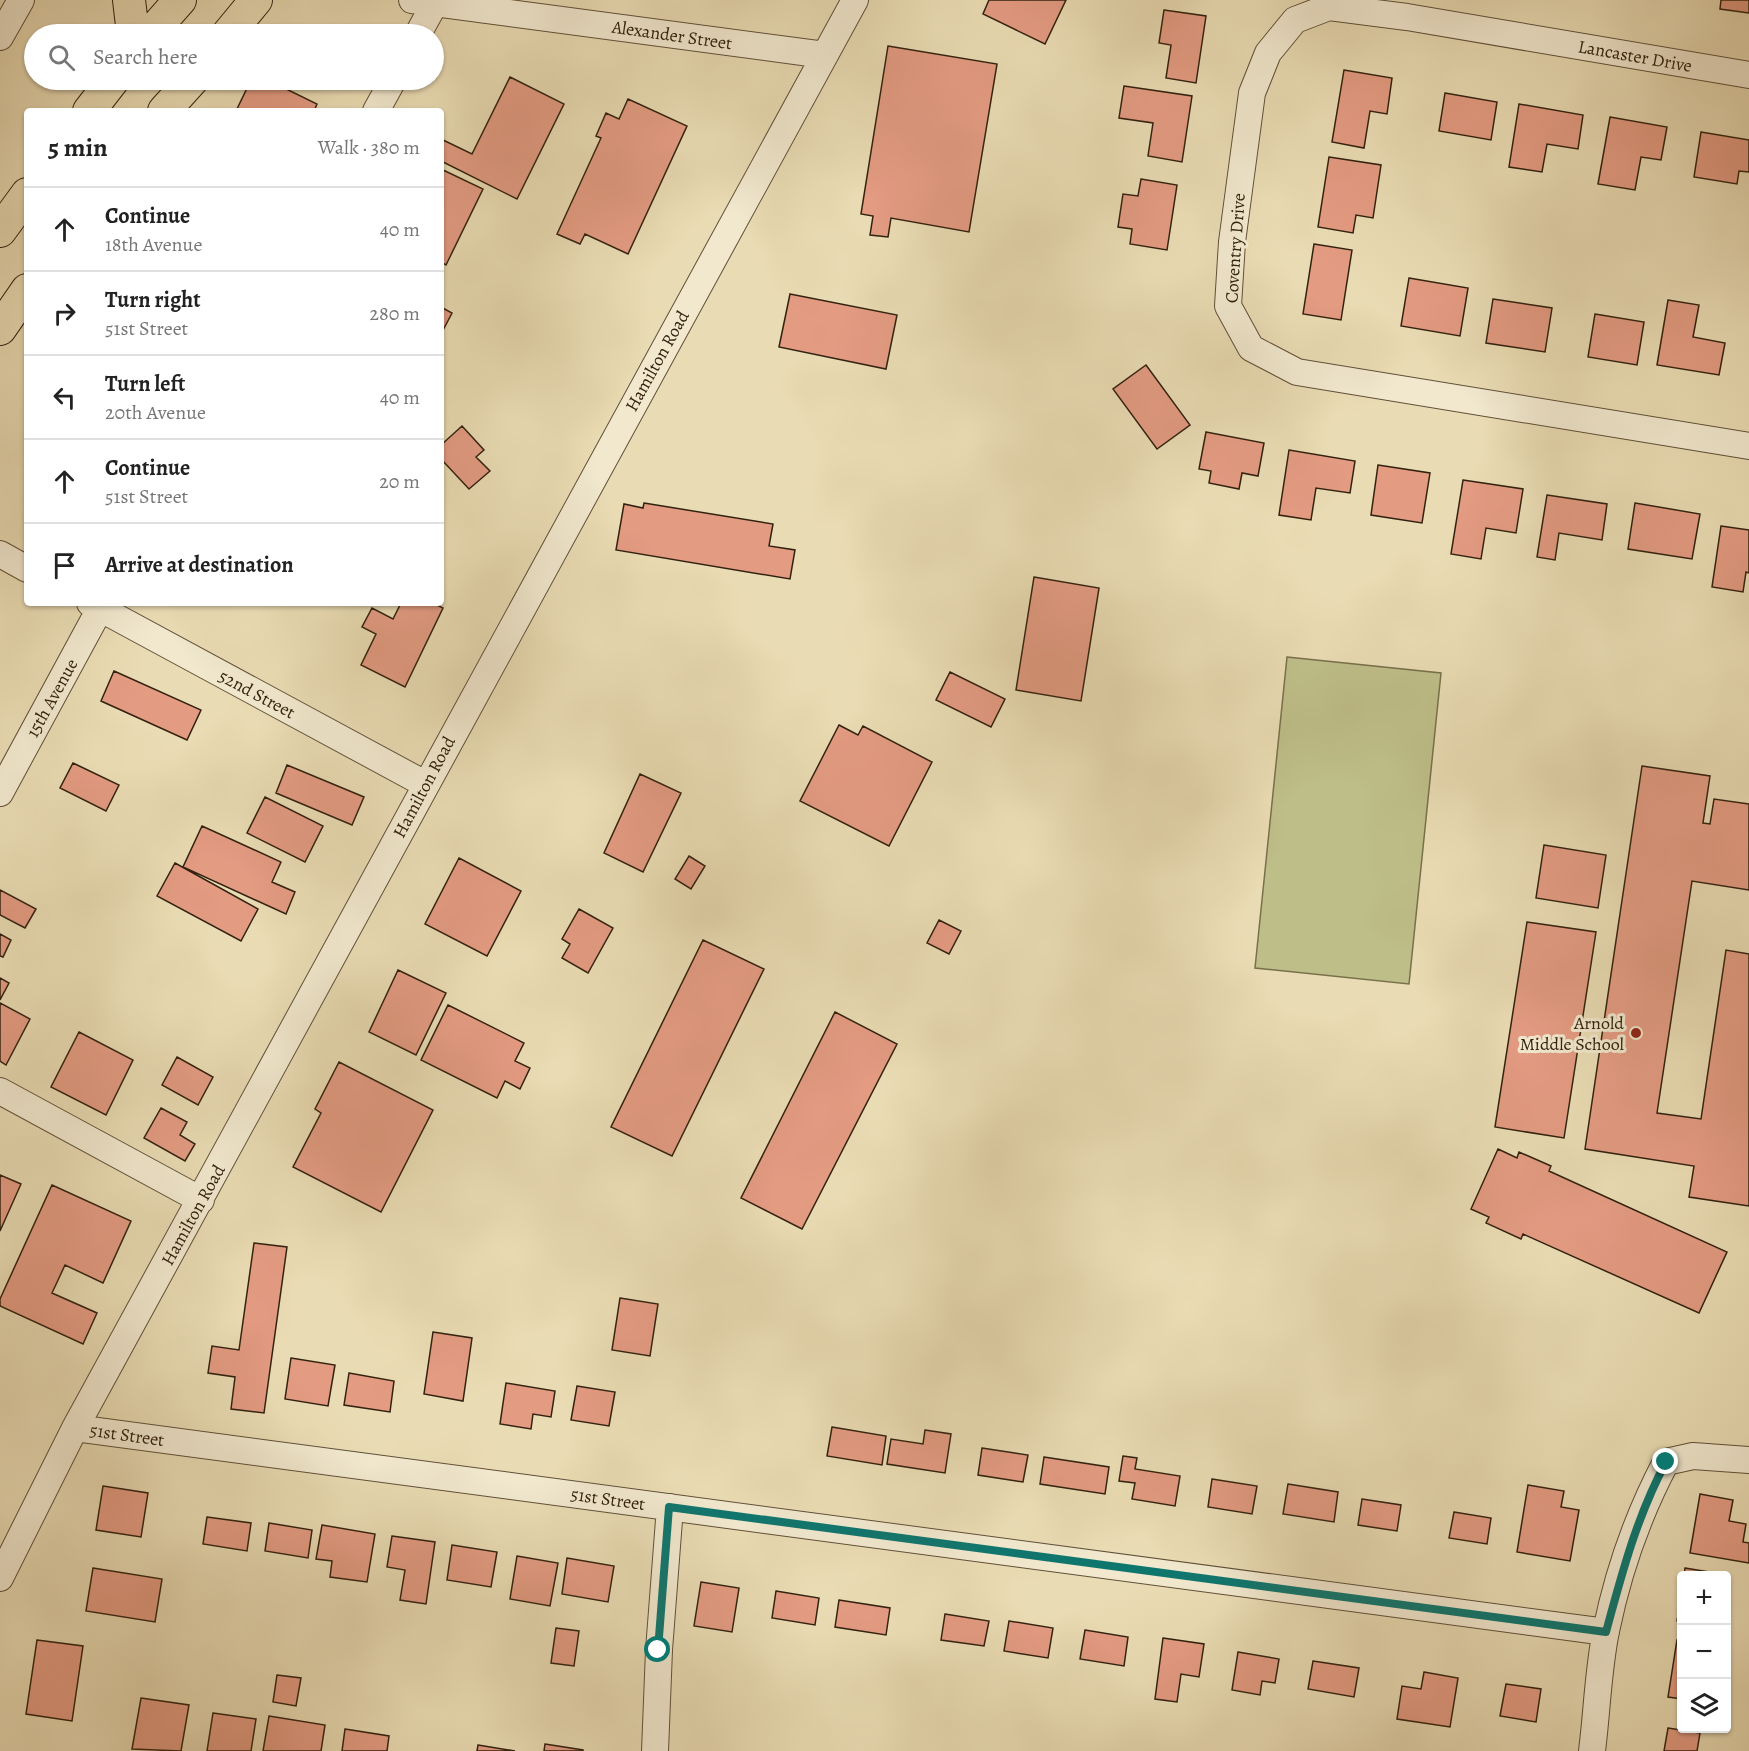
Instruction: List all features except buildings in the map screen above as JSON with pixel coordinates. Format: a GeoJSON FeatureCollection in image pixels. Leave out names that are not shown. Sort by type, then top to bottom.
{"type":"FeatureCollection","features":[{"type":"Feature","properties":{"kind":"main road"},"geometry":{"type":"LineString","coordinates":[[129,0],[132,24]]}},
{"type":"Feature","properties":{"kind":"main road"},"geometry":{"type":"LineString","coordinates":[[159,24],[180,0]]}},
{"type":"Feature","properties":{"kind":"main road"},"geometry":{"type":"LineString","coordinates":[[236,24],[256,0]]}},
{"type":"Feature","properties":{"kind":"main road"},"geometry":{"type":"LineString","coordinates":[[91,108],[105,90]]}},
{"type":"Feature","properties":{"kind":"main road"},"geometry":{"type":"LineString","coordinates":[[167,108],[183,90]]}},
{"type":"Feature","properties":{"kind":"main road"},"geometry":{"type":"LineString","coordinates":[[0,231],[24,198]]}},
{"type":"Feature","properties":{"kind":"main road"},"geometry":{"type":"LineString","coordinates":[[0,329],[24,294]]}},
{"type":"Feature","properties":{"kind":"street"},"geometry":{"type":"LineString","coordinates":[[0,37],[21,0]]}},
{"type":"Feature","properties":{"kind":"street","name":"Hamilton Road"},"geometry":{"type":"LineString","coordinates":[[0,1578],[75,1428],[855,0]]}},
{"type":"Feature","properties":{"kind":"street"},"geometry":{"type":"LineString","coordinates":[[420,24],[424,2]]}},
{"type":"Feature","properties":{"kind":"street","name":"Alexander Street"},"geometry":{"type":"LineString","coordinates":[[424,2],[825,55]]}},
{"type":"Feature","properties":{"kind":"street","name":"Coventry Drive"},"geometry":{"type":"LineString","coordinates":[[1521,37],[1407,17],[1329,7],[1295,20],[1268,53],[1252,93],[1245,131],[1232,242],[1228,306],[1251,348],[1297,372],[1749,446]]}},
{"type":"Feature","properties":{"kind":"street","name":"Lancaster Drive"},"geometry":{"type":"LineString","coordinates":[[1521,37],[1749,75]]}},
{"type":"Feature","properties":{"kind":"street"},"geometry":{"type":"LineString","coordinates":[[378,108],[388,90]]}},
{"type":"Feature","properties":{"kind":"street"},"geometry":{"type":"LineString","coordinates":[[0,554],[24,567]]}},
{"type":"Feature","properties":{"kind":"street","name":"15th Avenue"},"geometry":{"type":"LineString","coordinates":[[0,793],[97,606]]}},
{"type":"Feature","properties":{"kind":"street","name":"52nd Street"},"geometry":{"type":"LineString","coordinates":[[100,606],[425,784]]}},
{"type":"Feature","properties":{"kind":"street"},"geometry":{"type":"LineString","coordinates":[[0,1091],[201,1200]]}},
{"type":"Feature","properties":{"kind":"street","name":"51st Street"},"geometry":{"type":"LineString","coordinates":[[75,1428],[1606,1632]]}},
{"type":"Feature","properties":{"kind":"street"},"geometry":{"type":"LineString","coordinates":[[1592,1751],[1606,1632],[1629,1544],[1666,1462],[1693,1456],[1749,1460]]}},
{"type":"Feature","properties":{"kind":"street"},"geometry":{"type":"LineString","coordinates":[[655,1751],[658,1650],[669,1507]]}},
{"type":"Feature","properties":{"kind":"green space"},"geometry":{"type":"Polygon","coordinates":[[[1287,657],[1441,673],[1409,984],[1255,968],[1287,657]]]}},
{"type":"Feature","properties":{"kind":"place","name":"Arnold Middle School"},"geometry":{"type":"Point","coordinates":[1636,1033]}},
{"type":"Feature","properties":{"kind":"route"},"geometry":{"type":"LineString","coordinates":[[658,1650],[669,1507],[1606,1632],[1629,1544],[1647,1498],[1666,1462]]}}]}
